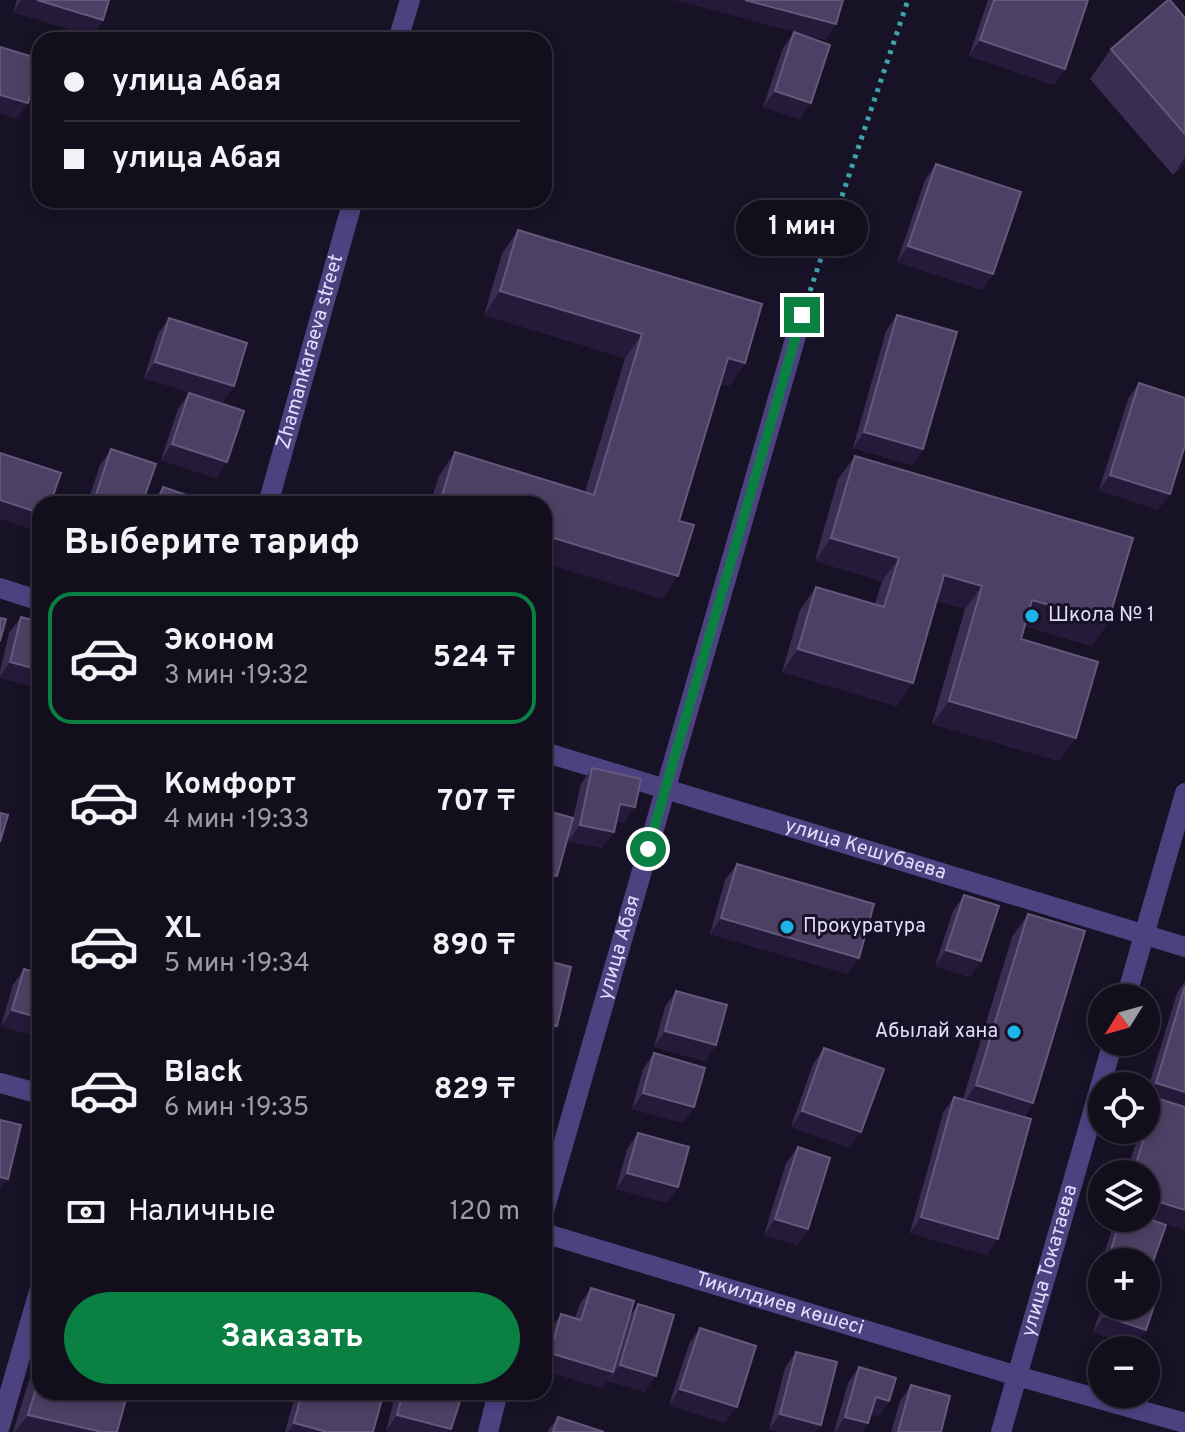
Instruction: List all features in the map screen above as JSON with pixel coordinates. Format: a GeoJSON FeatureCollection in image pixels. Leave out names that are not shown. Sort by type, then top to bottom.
{"type":"FeatureCollection","features":[{"type":"Feature","properties":{"kind":"street"},"geometry":{"type":"LineString","coordinates":[[400,32],[410,0]]}},
{"type":"Feature","properties":{"kind":"street","name":"Zhamankaraeva street"},"geometry":{"type":"LineString","coordinates":[[270,496],[351,208]]}},
{"type":"Feature","properties":{"kind":"street","name":"улица Абая"},"geometry":{"type":"LineString","coordinates":[[552,1183],[802,315]]}},
{"type":"Feature","properties":{"kind":"street"},"geometry":{"type":"LineString","coordinates":[[0,588],[32,598]]}},
{"type":"Feature","properties":{"kind":"street","name":"улица Кешубаева"},"geometry":{"type":"LineString","coordinates":[[552,754],[1185,947]]}},
{"type":"Feature","properties":{"kind":"street"},"geometry":{"type":"LineString","coordinates":[[1130,984],[1185,793]]}},
{"type":"Feature","properties":{"kind":"street","name":"улица Токатаева"},"geometry":{"type":"LineString","coordinates":[[1001,1432],[1109,1056]]}},
{"type":"Feature","properties":{"kind":"street"},"geometry":{"type":"LineString","coordinates":[[0,1083],[32,1092]]}},
{"type":"Feature","properties":{"kind":"street","name":"Тикилдиев көшесі"},"geometry":{"type":"LineString","coordinates":[[552,1235],[1017,1376],[1185,1423]]}},
{"type":"Feature","properties":{"kind":"street"},"geometry":{"type":"LineString","coordinates":[[0,1426],[32,1316]]}},
{"type":"Feature","properties":{"kind":"street"},"geometry":{"type":"LineString","coordinates":[[488,1432],[496,1400]]}},
{"type":"Feature","properties":{"kind":"path"},"geometry":{"type":"LineString","coordinates":[[802,315],[908,0]]}},
{"type":"Feature","properties":{"kind":"building"},"geometry":{"type":"Polygon","coordinates":[[[37,0],[109,0],[103,20],[37,0]]]}},
{"type":"Feature","properties":{"kind":"building"},"geometry":{"type":"Polygon","coordinates":[[[745,0],[843,0],[836,24],[745,0]]]}},
{"type":"Feature","properties":{"kind":"building"},"geometry":{"type":"Polygon","coordinates":[[[994,0],[1088,0],[1065,69],[980,40],[994,0]]]}},
{"type":"Feature","properties":{"kind":"building"},"geometry":{"type":"Polygon","coordinates":[[[1168,0],[1185,18],[1185,134],[1111,49],[1168,0]]]}},
{"type":"Feature","properties":{"kind":"building"},"geometry":{"type":"Polygon","coordinates":[[[794,32],[830,45],[811,103],[775,91],[794,32]]]}},
{"type":"Feature","properties":{"kind":"building"},"geometry":{"type":"Polygon","coordinates":[[[0,47],[32,57],[32,88],[28,103],[0,95],[0,47]]]}},
{"type":"Feature","properties":{"kind":"building"},"geometry":{"type":"Polygon","coordinates":[[[936,164],[1021,192],[993,274],[908,246],[936,164]]]}},
{"type":"Feature","properties":{"kind":"building"},"geometry":{"type":"Polygon","coordinates":[[[518,230],[762,304],[745,363],[728,358],[679,521],[694,525],[678,576],[552,537],[552,496],[442,496],[455,452],[594,495],[642,334],[500,291],[518,230]]]}},
{"type":"Feature","properties":{"kind":"building"},"geometry":{"type":"Polygon","coordinates":[[[897,315],[957,332],[923,449],[864,432],[897,315]]]}},
{"type":"Feature","properties":{"kind":"building"},"geometry":{"type":"Polygon","coordinates":[[[169,318],[247,343],[234,386],[155,362],[169,318]]]}},
{"type":"Feature","properties":{"kind":"building"},"geometry":{"type":"Polygon","coordinates":[[[1139,383],[1185,398],[1185,445],[1170,494],[1110,475],[1139,383]]]}},
{"type":"Feature","properties":{"kind":"building"},"geometry":{"type":"Polygon","coordinates":[[[189,393],[244,411],[227,462],[172,444],[189,393]]]}},
{"type":"Feature","properties":{"kind":"building"},"geometry":{"type":"Polygon","coordinates":[[[111,449],[156,464],[145,496],[96,496],[111,449]]]}},
{"type":"Feature","properties":{"kind":"building"},"geometry":{"type":"Polygon","coordinates":[[[0,453],[61,473],[53,496],[32,496],[32,510],[0,500],[0,453]]]}},
{"type":"Feature","properties":{"kind":"building","name":"Школа № 1"},"geometry":{"type":"Polygon","coordinates":[[[855,456],[1133,538],[1108,622],[1032,600],[1021,639],[1098,662],[1076,738],[949,701],[982,586],[944,575],[913,683],[798,649],[816,587],[884,607],[899,558],[831,538],[855,456]]]}},
{"type":"Feature","properties":{"kind":"building"},"geometry":{"type":"Polygon","coordinates":[[[163,487],[189,496],[160,496],[163,487]]]}},
{"type":"Feature","properties":{"kind":"building"},"geometry":{"type":"Polygon","coordinates":[[[21,617],[32,620],[32,668],[10,662],[21,617]]]}},
{"type":"Feature","properties":{"kind":"building"},"geometry":{"type":"Polygon","coordinates":[[[0,618],[6,619],[0,641],[0,618]]]}},
{"type":"Feature","properties":{"kind":"building"},"geometry":{"type":"Polygon","coordinates":[[[592,768],[641,779],[635,807],[620,804],[614,832],[580,825],[592,768]]]}},
{"type":"Feature","properties":{"kind":"building"},"geometry":{"type":"Polygon","coordinates":[[[552,812],[573,818],[557,876],[552,874],[552,812]]]}},
{"type":"Feature","properties":{"kind":"building"},"geometry":{"type":"Polygon","coordinates":[[[0,813],[8,815],[0,842],[0,813]]]}},
{"type":"Feature","properties":{"kind":"building","name":"Прокуратура"},"geometry":{"type":"Polygon","coordinates":[[[737,864],[874,904],[859,958],[721,918],[737,864]]]}},
{"type":"Feature","properties":{"kind":"building"},"geometry":{"type":"Polygon","coordinates":[[[964,895],[999,906],[981,961],[946,950],[964,895]]]}},
{"type":"Feature","properties":{"kind":"building","name":"Абылай хана"},"geometry":{"type":"Polygon","coordinates":[[[1028,914],[1085,931],[1033,1103],[976,1085],[1028,914]]]}},
{"type":"Feature","properties":{"kind":"building"},"geometry":{"type":"Polygon","coordinates":[[[552,962],[571,967],[557,1026],[552,1025],[552,962]]]}},
{"type":"Feature","properties":{"kind":"building"},"geometry":{"type":"Polygon","coordinates":[[[24,969],[32,972],[32,1016],[12,1010],[24,969]]]}},
{"type":"Feature","properties":{"kind":"building"},"geometry":{"type":"Polygon","coordinates":[[[1185,986],[1185,1092],[1160,1084],[1159,1072],[1185,986]]]}},
{"type":"Feature","properties":{"kind":"building"},"geometry":{"type":"Polygon","coordinates":[[[676,991],[727,1005],[716,1045],[665,1031],[676,991]]]}},
{"type":"Feature","properties":{"kind":"building"},"geometry":{"type":"Polygon","coordinates":[[[824,1048],[884,1069],[861,1132],[802,1111],[824,1048]]]}},
{"type":"Feature","properties":{"kind":"building"},"geometry":{"type":"Polygon","coordinates":[[[654,1053],[705,1068],[694,1107],[643,1093],[654,1053]]]}},
{"type":"Feature","properties":{"kind":"building"},"geometry":{"type":"Polygon","coordinates":[[[954,1097],[1031,1119],[998,1239],[921,1217],[954,1097]]]}},
{"type":"Feature","properties":{"kind":"building"},"geometry":{"type":"Polygon","coordinates":[[[1160,1099],[1185,1107],[1185,1210],[1160,1202],[1160,1160],[1137,1160],[1142,1144],[1160,1144],[1160,1099]]]}},
{"type":"Feature","properties":{"kind":"building"},"geometry":{"type":"Polygon","coordinates":[[[0,1120],[21,1125],[8,1179],[0,1177],[0,1120]]]}},
{"type":"Feature","properties":{"kind":"building"},"geometry":{"type":"Polygon","coordinates":[[[638,1133],[689,1147],[678,1187],[627,1173],[638,1133]]]}},
{"type":"Feature","properties":{"kind":"building"},"geometry":{"type":"Polygon","coordinates":[[[798,1147],[830,1158],[808,1229],[775,1219],[798,1147]]]}},
{"type":"Feature","properties":{"kind":"building"},"geometry":{"type":"Polygon","coordinates":[[[1160,1223],[1166,1225],[1158,1248],[1112,1248],[1117,1232],[1160,1232],[1160,1223]]]}},
{"type":"Feature","properties":{"kind":"building"},"geometry":{"type":"Polygon","coordinates":[[[591,1288],[634,1301],[613,1372],[552,1354],[561,1314],[581,1320],[591,1288]]]}},
{"type":"Feature","properties":{"kind":"building"},"geometry":{"type":"Polygon","coordinates":[[[638,1304],[674,1315],[656,1376],[620,1365],[638,1304]]]}},
{"type":"Feature","properties":{"kind":"building"},"geometry":{"type":"Polygon","coordinates":[[[1116,1320],[1149,1320],[1146,1330],[1116,1320]]]}},
{"type":"Feature","properties":{"kind":"building"},"geometry":{"type":"Polygon","coordinates":[[[700,1328],[756,1346],[737,1407],[680,1389],[700,1328]]]}},
{"type":"Feature","properties":{"kind":"building"},"geometry":{"type":"Polygon","coordinates":[[[796,1352],[837,1362],[821,1425],[780,1414],[796,1352]]]}},
{"type":"Feature","properties":{"kind":"building"},"geometry":{"type":"Polygon","coordinates":[[[859,1367],[896,1378],[889,1401],[876,1397],[868,1423],[845,1417],[859,1367]]]}},
{"type":"Feature","properties":{"kind":"building"},"geometry":{"type":"Polygon","coordinates":[[[911,1385],[950,1396],[941,1432],[898,1432],[911,1385]]]}},
{"type":"Feature","properties":{"kind":"building"},"geometry":{"type":"Polygon","coordinates":[[[32,1400],[126,1400],[117,1432],[102,1432],[28,1415],[32,1400]]]}},
{"type":"Feature","properties":{"kind":"building"},"geometry":{"type":"Polygon","coordinates":[[[300,1400],[382,1400],[373,1432],[327,1432],[294,1423],[300,1400]]]}},
{"type":"Feature","properties":{"kind":"building"},"geometry":{"type":"Polygon","coordinates":[[[401,1400],[460,1400],[451,1429],[397,1415],[401,1400]]]}},
{"type":"Feature","properties":{"kind":"building"},"geometry":{"type":"Polygon","coordinates":[[[558,1417],[604,1432],[553,1432],[558,1417]]]}},
{"type":"Feature","properties":{"kind":"place","name":"Школа № 1"},"geometry":{"type":"Point","coordinates":[1032,616]}},
{"type":"Feature","properties":{"kind":"place","name":"Прокуратура"},"geometry":{"type":"Point","coordinates":[787,927]}},
{"type":"Feature","properties":{"kind":"place","name":"Абылай хана"},"geometry":{"type":"Point","coordinates":[1014,1032]}},
{"type":"Feature","properties":{"kind":"route"},"geometry":{"type":"LineString","coordinates":[[648,849],[802,315]]}}]}
